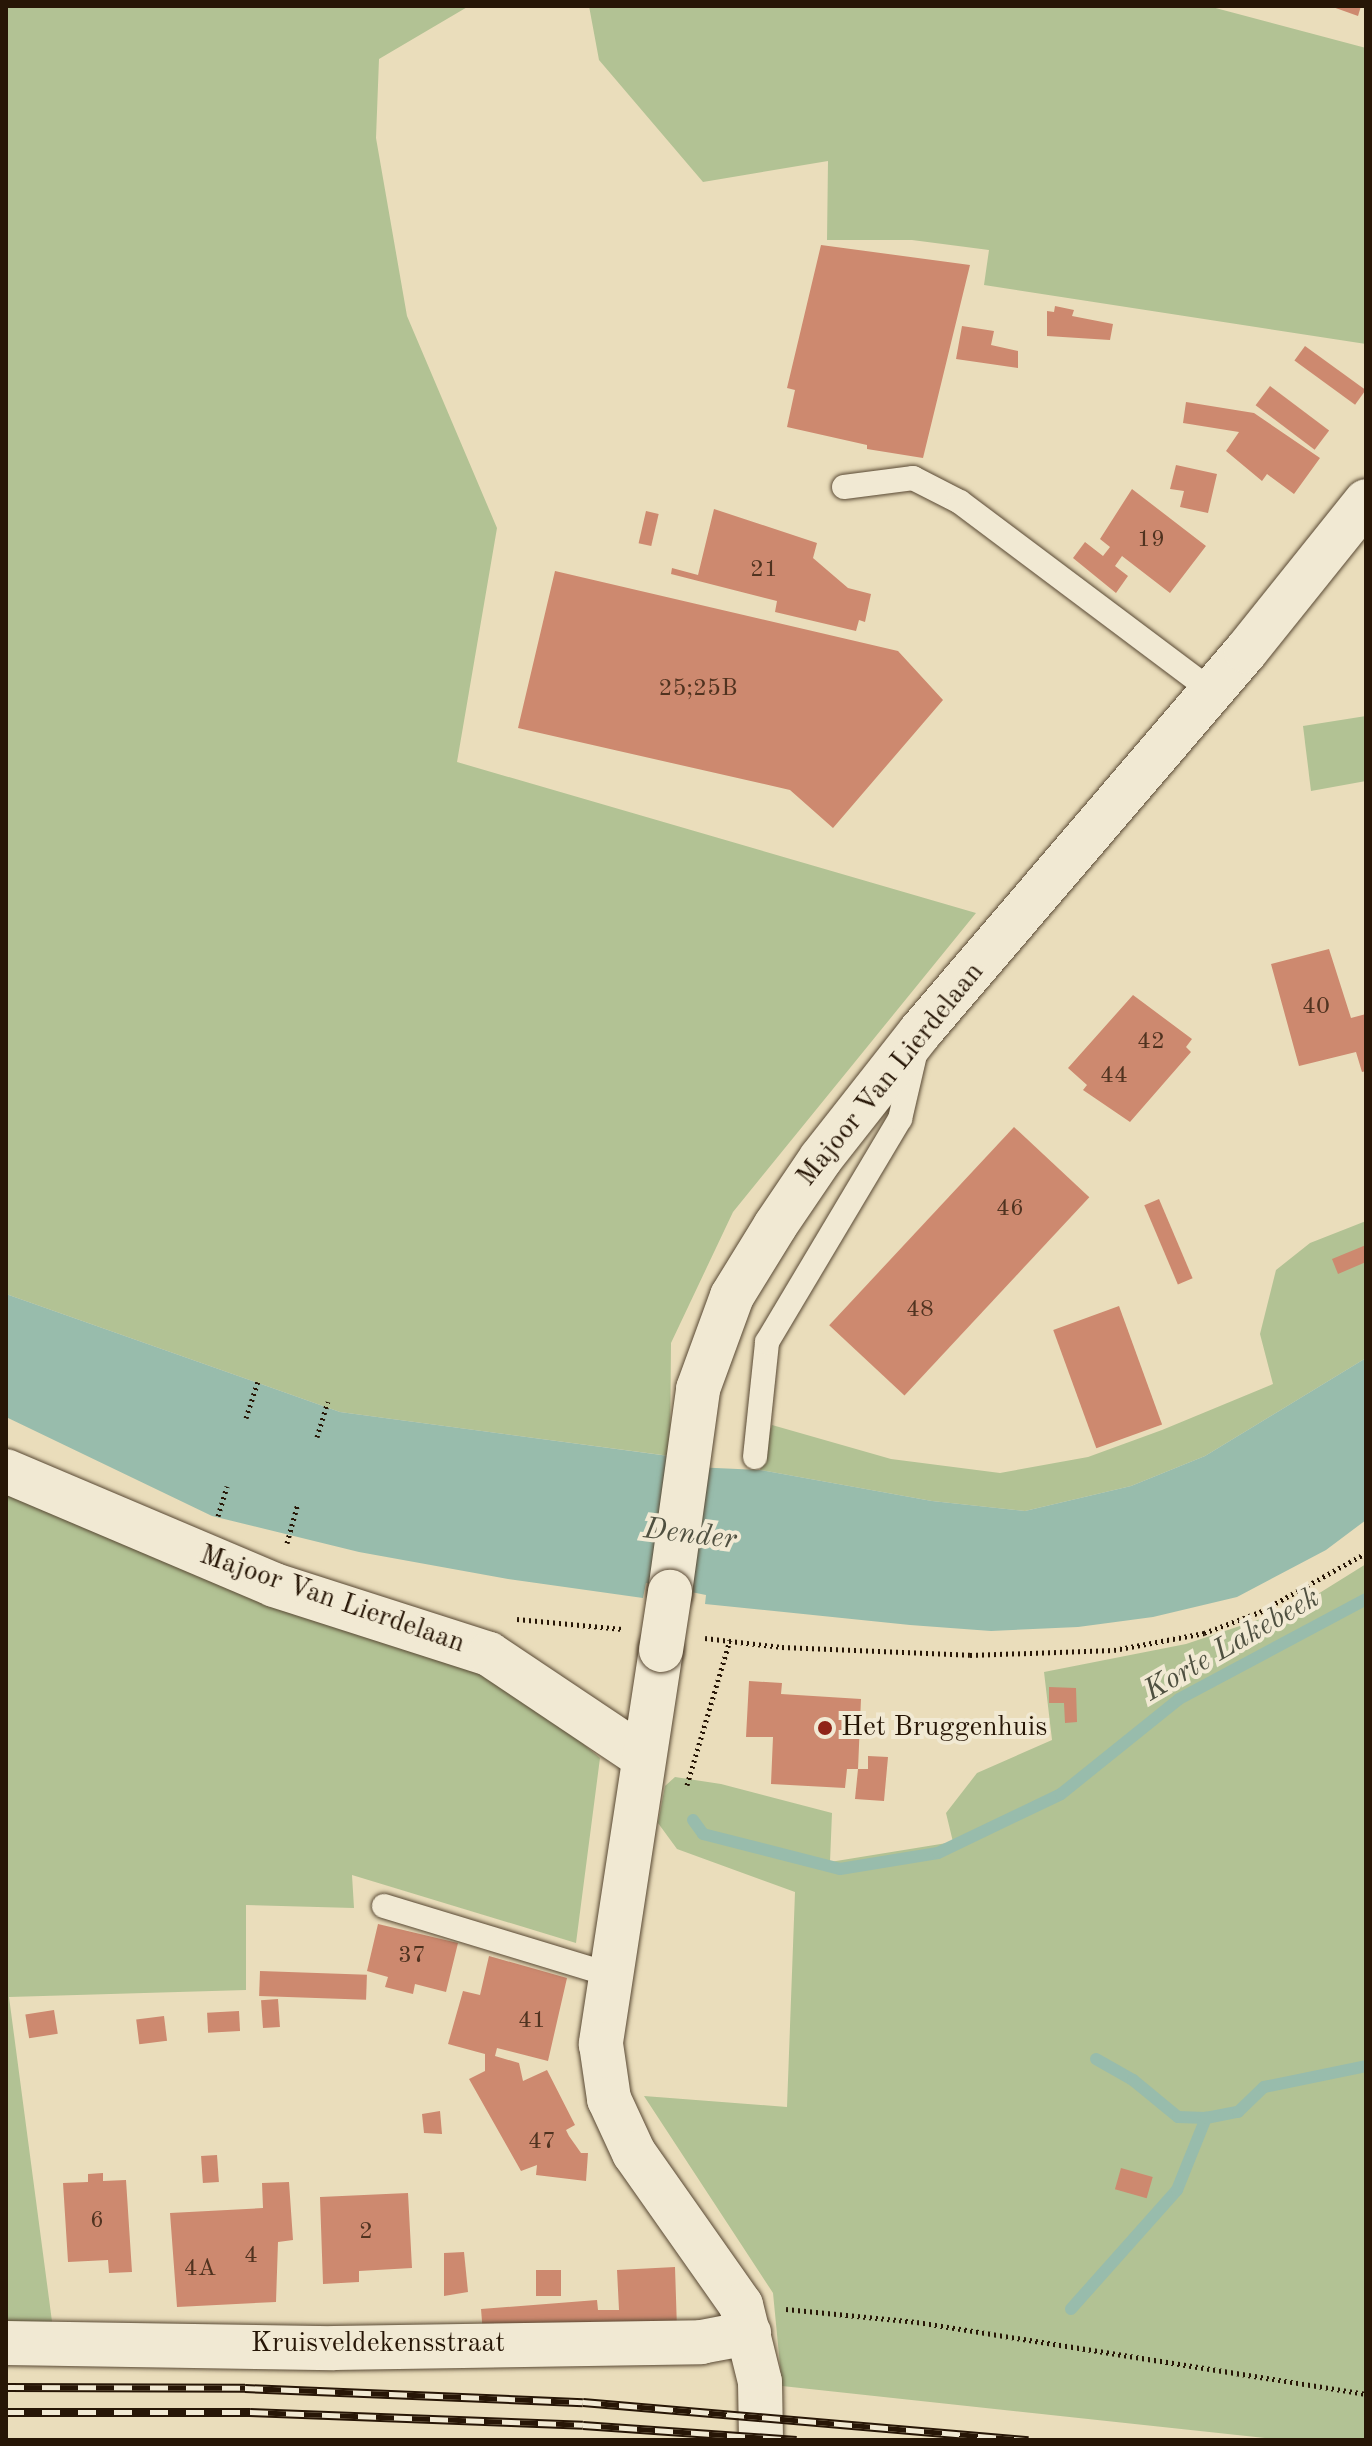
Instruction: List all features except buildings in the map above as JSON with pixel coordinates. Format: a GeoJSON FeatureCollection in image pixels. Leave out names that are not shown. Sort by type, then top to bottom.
{"type":"FeatureCollection","features":[{"type":"Feature","properties":{"kind":"street","name":"Majoor Van Lierdelaan"},"geometry":{"type":"LineString","coordinates":[[761,2440],[760,2382],[745,2319],[634,2153],[609,2099],[601,2044],[614,1976],[698,1389],[732,1296],[821,1158],[920,1032],[1212,691],[1366,501]]}},
{"type":"Feature","properties":{"kind":"street","name":"Majoor Van Lierdelaan"},"geometry":{"type":"LineString","coordinates":[[6,1471],[274,1585],[489,1654],[643,1757]]}},
{"type":"Feature","properties":{"kind":"street","name":"Kruisveldekensstraat"},"geometry":{"type":"LineString","coordinates":[[6,2343],[334,2348],[701,2342],[745,2319]]}},
{"type":"Feature","properties":{"kind":"lane"},"geometry":{"type":"LineString","coordinates":[[844,487],[913,478],[960,502],[1212,691]]}},
{"type":"Feature","properties":{"kind":"lane"},"geometry":{"type":"LineString","coordinates":[[755,1457],[767,1342],[900,1119],[920,1032]]}},
{"type":"Feature","properties":{"kind":"lane"},"geometry":{"type":"LineString","coordinates":[[384,1906],[614,1976]]}},
{"type":"Feature","properties":{"kind":"path"},"geometry":{"type":"LineString","coordinates":[[246,1418],[258,1382]]}},
{"type":"Feature","properties":{"kind":"path"},"geometry":{"type":"LineString","coordinates":[[317,1437],[328,1402]]}},
{"type":"Feature","properties":{"kind":"path"},"geometry":{"type":"LineString","coordinates":[[214,1528],[227,1486]]}},
{"type":"Feature","properties":{"kind":"path"},"geometry":{"type":"LineString","coordinates":[[286,1547],[298,1503]]}},
{"type":"Feature","properties":{"kind":"path"},"geometry":{"type":"LineString","coordinates":[[730,1640],[970,1655],[1114,1650],[1204,1633],[1260,1612],[1366,1553]]}},
{"type":"Feature","properties":{"kind":"path"},"geometry":{"type":"LineString","coordinates":[[702,1697],[713,1699]]}},
{"type":"Feature","properties":{"kind":"path"},"geometry":{"type":"LineString","coordinates":[[745,2319],[917,2322],[1366,2394]]}},
{"type":"Feature","properties":{"kind":"shaded area"},"geometry":{"type":"Polygon","coordinates":[[[6,6],[469,6],[379,59],[376,138],[407,316],[497,528],[457,762],[976,913],[733,1212],[671,1343],[670,1456],[340,1412],[6,1294],[6,6]]]}},
{"type":"Feature","properties":{"kind":"shaded area"},"geometry":{"type":"Polygon","coordinates":[[[589,6],[1208,6],[1366,48],[1366,344],[984,285],[989,250],[912,240],[827,240],[828,161],[703,182],[599,60],[589,6]]]}},
{"type":"Feature","properties":{"kind":"shaded area"},"geometry":{"type":"Polygon","coordinates":[[[1366,716],[1366,781],[1311,791],[1303,726],[1366,716]]]}},
{"type":"Feature","properties":{"kind":"shaded area"},"geometry":{"type":"Polygon","coordinates":[[[1366,1221],[1366,1358],[1205,1456],[1131,1486],[1025,1511],[932,1501],[760,1470],[772,1425],[891,1459],[1000,1473],[1088,1457],[1162,1430],[1273,1384],[1260,1334],[1276,1270],[1310,1243],[1366,1221]]]}},
{"type":"Feature","properties":{"kind":"shaded area"},"geometry":{"type":"Polygon","coordinates":[[[6,1489],[443,1649],[556,1721],[600,1758],[576,1943],[352,1875],[354,1908],[246,1905],[246,1990],[9,1997],[53,2329],[6,2329],[6,1489]]]}},
{"type":"Feature","properties":{"kind":"shaded area"},"geometry":{"type":"Polygon","coordinates":[[[1366,1564],[1366,2440],[1284,2440],[782,2386],[773,2293],[644,2096],[787,2107],[795,1892],[677,1849],[658,1823],[665,1786],[675,1777],[721,1784],[832,1813],[830,1862],[953,1842],[946,1813],[977,1773],[1052,1740],[1044,1672],[1186,1644],[1297,1607],[1366,1564]]]}},
{"type":"Feature","properties":{"kind":"water","name":"Dender"},"geometry":{"type":"Polygon","coordinates":[[[6,1294],[340,1412],[669,1456],[671,1466],[760,1470],[932,1501],[1025,1511],[1131,1486],[1205,1456],[1366,1358],[1366,1520],[1326,1550],[1237,1597],[1153,1617],[1078,1627],[991,1631],[910,1625],[705,1604],[706,1595],[646,1583],[643,1598],[508,1579],[359,1552],[212,1516],[6,1417],[6,1294]]]}},
{"type":"Feature","properties":{"kind":"waterway","name":"Korte Lakebeek"},"geometry":{"type":"LineString","coordinates":[[693,1820],[703,1834],[840,1869],[938,1853],[1061,1794],[1179,1699],[1366,1599]]}},
{"type":"Feature","properties":{"kind":"waterway"},"geometry":{"type":"LineString","coordinates":[[1096,2059],[1133,2080],[1178,2117],[1206,2118]]}},
{"type":"Feature","properties":{"kind":"waterway"},"geometry":{"type":"LineString","coordinates":[[1071,2309],[1177,2190],[1206,2118],[1238,2112],[1264,2087],[1366,2066]]}},
{"type":"Feature","properties":{"kind":"railway"},"geometry":{"type":"LineString","coordinates":[[6,2387],[245,2388],[583,2402],[1028,2440]]}},
{"type":"Feature","properties":{"kind":"railway"},"geometry":{"type":"LineString","coordinates":[[6,2412],[250,2412],[583,2425],[796,2440]]}},
{"type":"Feature","properties":{"kind":"place","name":"Het Bruggenhuis"},"geometry":{"type":"Point","coordinates":[825,1728]}}]}
